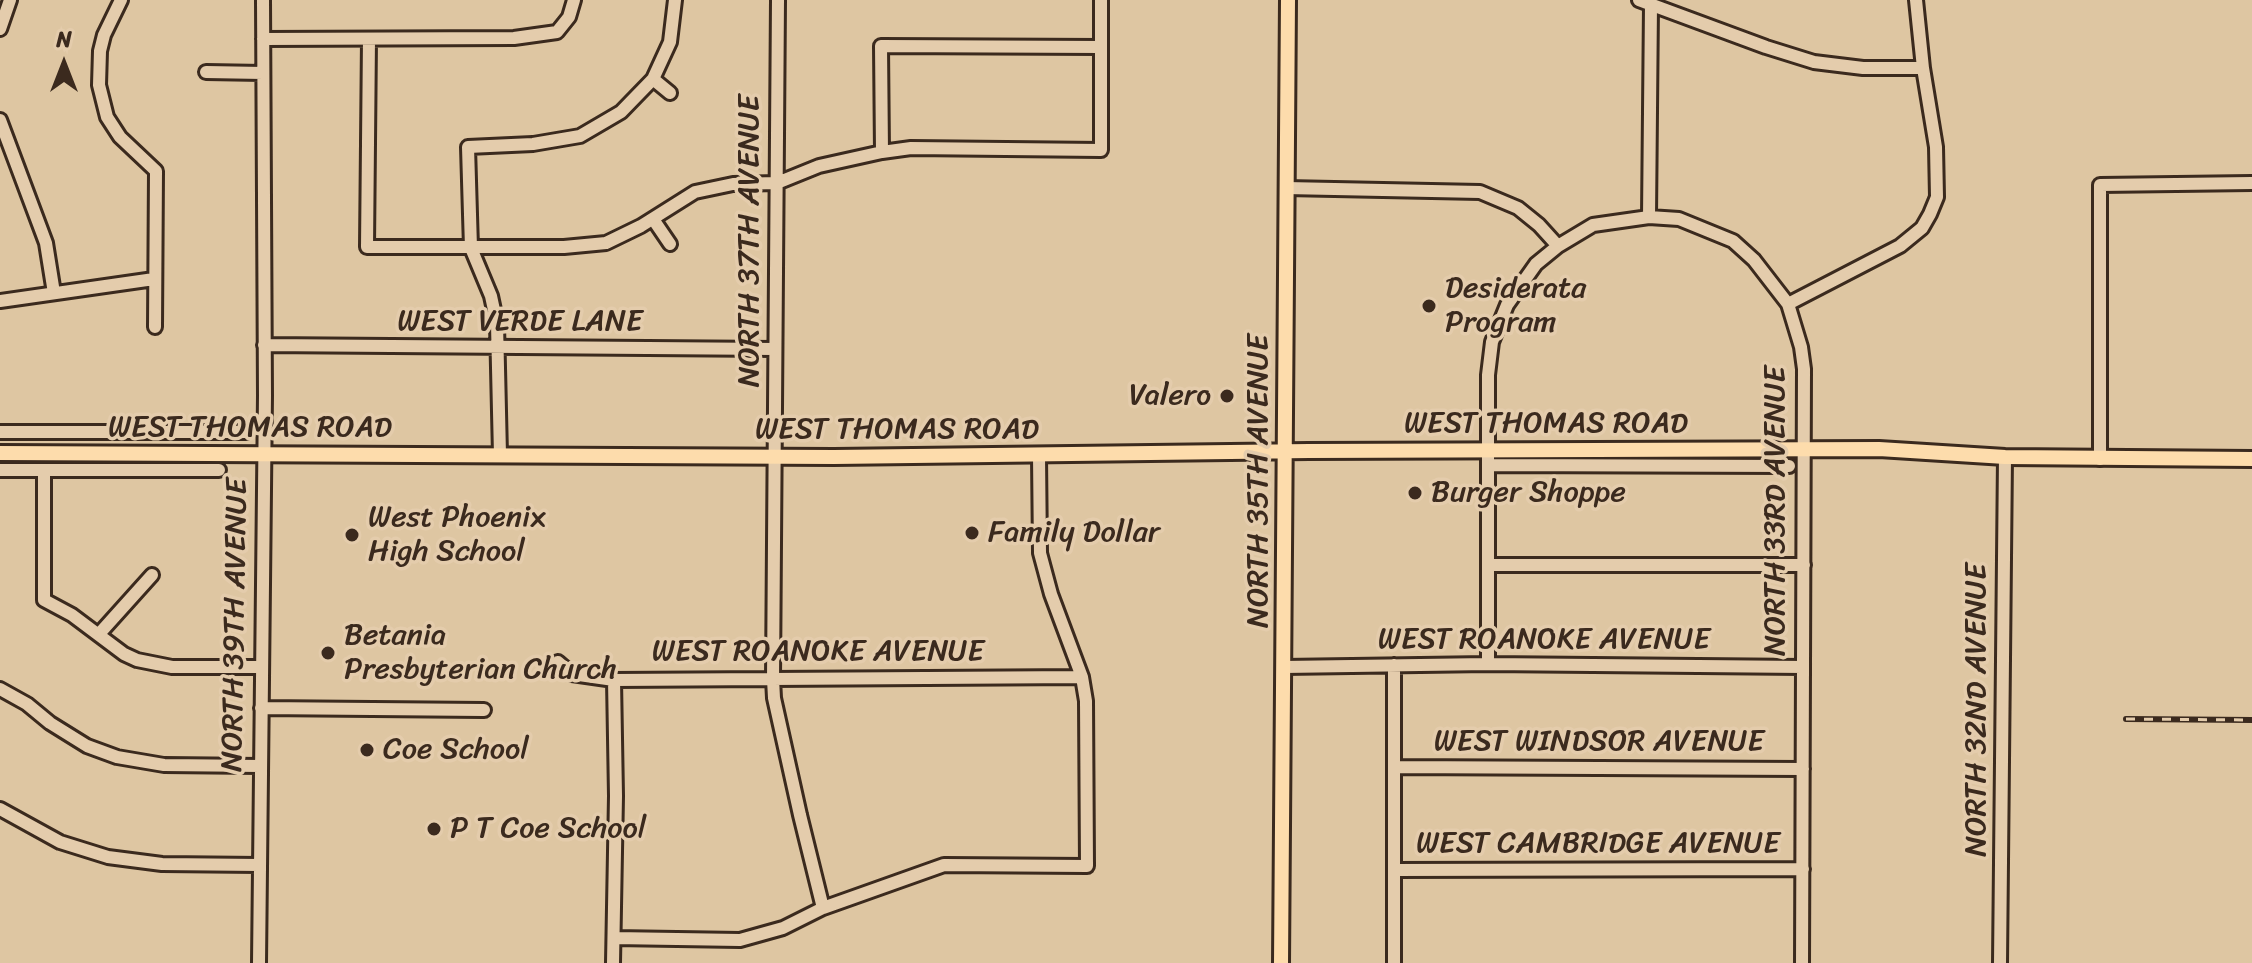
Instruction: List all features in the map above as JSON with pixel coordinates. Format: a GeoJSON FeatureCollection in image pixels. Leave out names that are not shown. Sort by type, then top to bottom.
{"type":"FeatureCollection","features":[{"type":"Feature","properties":{"kind":"main road","name":"NORTH 35TH AVENUE"},"geometry":{"type":"LineString","coordinates":[[1281,963],[1288,0]]}},
{"type":"Feature","properties":{"kind":"main road","name":"WEST THOMAS ROAD"},"geometry":{"type":"LineString","coordinates":[[0,453],[776,457],[1285,452],[1489,458],[1804,449],[1904,450],[2005,457],[2252,459]]}},
{"type":"Feature","properties":{"kind":"street"},"geometry":{"type":"LineString","coordinates":[[0,29],[10,0]]}},
{"type":"Feature","properties":{"kind":"street"},"geometry":{"type":"LineString","coordinates":[[121,0],[104,35],[99,85],[107,117],[120,137],[156,171],[155,327]]}},
{"type":"Feature","properties":{"kind":"street","name":"NORTH 39TH AVENUE"},"geometry":{"type":"LineString","coordinates":[[259,963],[264,454],[263,0]]}},
{"type":"Feature","properties":{"kind":"street"},"geometry":{"type":"LineString","coordinates":[[263,39],[514,38],[557,32],[569,17],[574,0]]}},
{"type":"Feature","properties":{"kind":"street"},"geometry":{"type":"LineString","coordinates":[[500,455],[499,347],[491,296],[471,248],[468,147],[533,144],[580,136],[621,112],[653,79],[670,42],[675,0]]}},
{"type":"Feature","properties":{"kind":"street","name":"NORTH 37TH AVENUE"},"geometry":{"type":"LineString","coordinates":[[778,0],[773,679],[774,698],[823,908]]}},
{"type":"Feature","properties":{"kind":"street"},"geometry":{"type":"LineString","coordinates":[[369,39],[367,247],[564,247],[606,243],[653,219],[695,192],[733,184],[777,183],[819,166],[882,152],[911,148],[1101,150],[1101,0]]}},
{"type":"Feature","properties":{"kind":"street"},"geometry":{"type":"LineString","coordinates":[[1488,664],[1488,375],[1492,342],[1507,305],[1536,264],[1558,246],[1593,225],[1649,217],[1679,219],[1733,241],[1754,260],[1788,304],[1900,246],[1922,228],[1937,197],[1936,147],[1916,0]]}},
{"type":"Feature","properties":{"kind":"street"},"geometry":{"type":"LineString","coordinates":[[1649,217],[1645,2],[1814,62],[1863,68],[1923,68]]}},
{"type":"Feature","properties":{"kind":"street"},"geometry":{"type":"LineString","coordinates":[[882,152],[881,46],[1101,47]]}},
{"type":"Feature","properties":{"kind":"street"},"geometry":{"type":"LineString","coordinates":[[206,72],[263,73]]}},
{"type":"Feature","properties":{"kind":"street"},"geometry":{"type":"LineString","coordinates":[[653,79],[670,93]]}},
{"type":"Feature","properties":{"kind":"street"},"geometry":{"type":"LineString","coordinates":[[0,120],[46,243],[54,293]]}},
{"type":"Feature","properties":{"kind":"street"},"geometry":{"type":"LineString","coordinates":[[2100,459],[2100,185],[2252,183]]}},
{"type":"Feature","properties":{"kind":"street"},"geometry":{"type":"LineString","coordinates":[[1286,188],[1480,192],[1518,208],[1558,246]]}},
{"type":"Feature","properties":{"kind":"street"},"geometry":{"type":"LineString","coordinates":[[653,219],[670,244]]}},
{"type":"Feature","properties":{"kind":"street"},"geometry":{"type":"LineString","coordinates":[[0,301],[154,279]]}},
{"type":"Feature","properties":{"kind":"street","name":"NORTH 33RD AVENUE"},"geometry":{"type":"LineString","coordinates":[[1788,304],[1804,369],[1802,963]]}},
{"type":"Feature","properties":{"kind":"street","name":"WEST VERDE LANE"},"geometry":{"type":"LineString","coordinates":[[264,345],[775,349]]}},
{"type":"Feature","properties":{"kind":"street","name":"WEST THOMAS ROAD"},"geometry":{"type":"LineString","coordinates":[[0,432],[246,432]]}},
{"type":"Feature","properties":{"kind":"street"},"geometry":{"type":"LineString","coordinates":[[28,453],[29,433]]}},
{"type":"Feature","properties":{"kind":"street"},"geometry":{"type":"LineString","coordinates":[[1767,449],[1767,466]]}},
{"type":"Feature","properties":{"kind":"street"},"geometry":{"type":"LineString","coordinates":[[614,938],[740,940],[783,928],[823,908],[944,865],[1087,866],[1086,701],[1082,677],[1051,594],[1040,553],[1039,456]]}},
{"type":"Feature","properties":{"kind":"street","name":"NORTH 32ND AVENUE"},"geometry":{"type":"LineString","coordinates":[[2000,963],[2005,457]]}},
{"type":"Feature","properties":{"kind":"street","name":"WEST THOMAS ROAD"},"geometry":{"type":"LineString","coordinates":[[1489,458],[1789,466]]}},
{"type":"Feature","properties":{"kind":"street","name":"WEST THOMAS ROAD"},"geometry":{"type":"LineString","coordinates":[[0,470],[219,470]]}},
{"type":"Feature","properties":{"kind":"street"},"geometry":{"type":"LineString","coordinates":[[44,470],[44,600],[72,615],[124,654],[155,665],[261,667]]}},
{"type":"Feature","properties":{"kind":"street"},"geometry":{"type":"LineString","coordinates":[[1488,565],[1804,565]]}},
{"type":"Feature","properties":{"kind":"street"},"geometry":{"type":"LineString","coordinates":[[99,634],[152,575]]}},
{"type":"Feature","properties":{"kind":"street","name":"WEST ROANOKE AVENUE"},"geometry":{"type":"LineString","coordinates":[[558,662],[572,674],[614,680],[1082,677]]}},
{"type":"Feature","properties":{"kind":"street","name":"WEST ROANOKE AVENUE"},"geometry":{"type":"LineString","coordinates":[[1284,667],[1488,664],[1803,667]]}},
{"type":"Feature","properties":{"kind":"street"},"geometry":{"type":"LineString","coordinates":[[1394,665],[1394,963]]}},
{"type":"Feature","properties":{"kind":"street"},"geometry":{"type":"LineString","coordinates":[[613,963],[614,680]]}},
{"type":"Feature","properties":{"kind":"street"},"geometry":{"type":"LineString","coordinates":[[0,690],[27,704],[66,734],[100,752],[149,764],[260,766]]}},
{"type":"Feature","properties":{"kind":"street"},"geometry":{"type":"LineString","coordinates":[[261,708],[484,710]]}},
{"type":"Feature","properties":{"kind":"street","name":"WEST WINDSOR AVENUE"},"geometry":{"type":"LineString","coordinates":[[1394,767],[1803,769]]}},
{"type":"Feature","properties":{"kind":"street"},"geometry":{"type":"LineString","coordinates":[[0,809],[60,842],[108,857],[162,864],[259,865]]}},
{"type":"Feature","properties":{"kind":"street"},"geometry":{"type":"LineString","coordinates":[[55,857],[60,842]]}},
{"type":"Feature","properties":{"kind":"street","name":"WEST CAMBRIDGE AVENUE"},"geometry":{"type":"LineString","coordinates":[[1394,870],[1803,869]]}},
{"type":"Feature","properties":{"kind":"railway"},"geometry":{"type":"LineString","coordinates":[[2126,719],[2252,720]]}},
{"type":"Feature","properties":{"kind":"place","name":"Desiderata Program"},"geometry":{"type":"Point","coordinates":[1429,306]}},
{"type":"Feature","properties":{"kind":"place","name":"Valero"},"geometry":{"type":"Point","coordinates":[1227,396]}},
{"type":"Feature","properties":{"kind":"place","name":"Burger Shoppe"},"geometry":{"type":"Point","coordinates":[1415,493]}},
{"type":"Feature","properties":{"kind":"place","name":"Family Dollar"},"geometry":{"type":"Point","coordinates":[972,533]}},
{"type":"Feature","properties":{"kind":"place","name":"West Phoenix High School"},"geometry":{"type":"Point","coordinates":[352,535]}},
{"type":"Feature","properties":{"kind":"place","name":"Betania Presbyterian Church"},"geometry":{"type":"Point","coordinates":[328,653]}},
{"type":"Feature","properties":{"kind":"place","name":"Coe School"},"geometry":{"type":"Point","coordinates":[367,750]}},
{"type":"Feature","properties":{"kind":"place","name":"P T Coe School"},"geometry":{"type":"Point","coordinates":[434,829]}}]}
